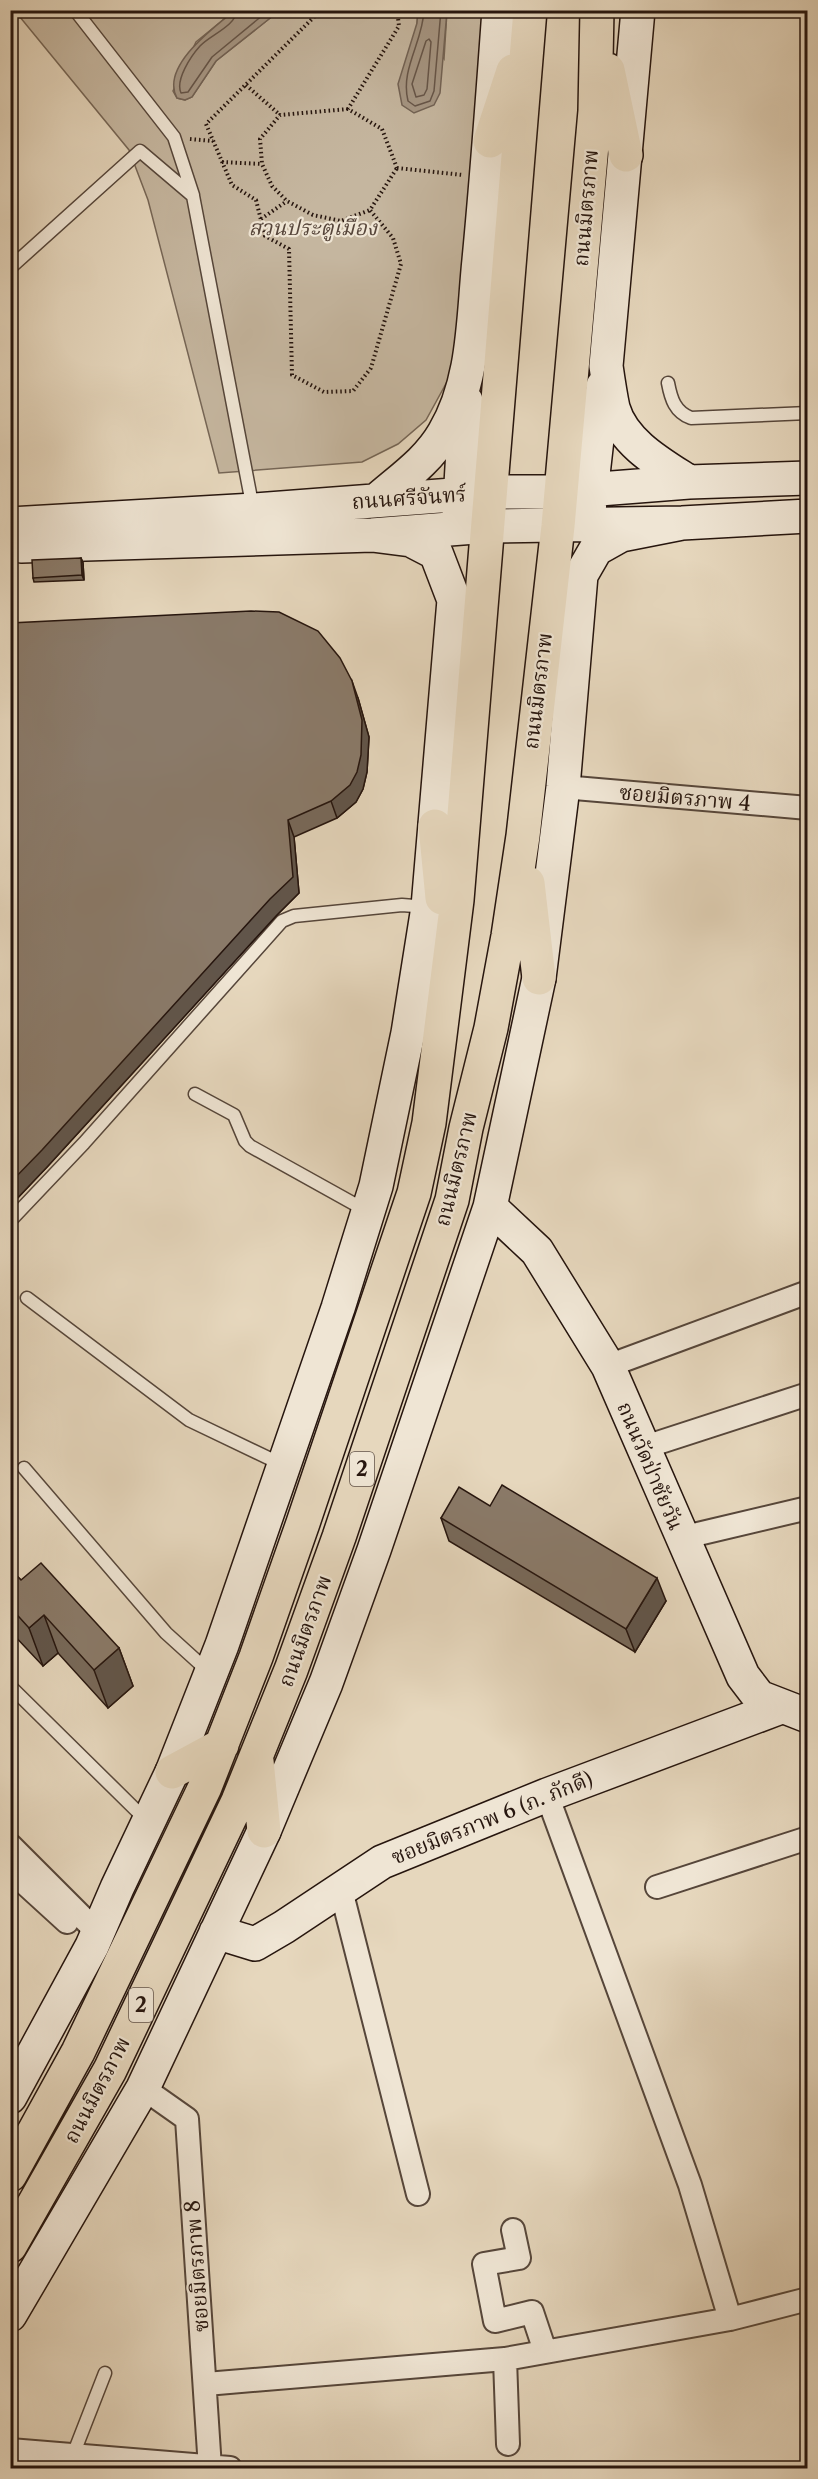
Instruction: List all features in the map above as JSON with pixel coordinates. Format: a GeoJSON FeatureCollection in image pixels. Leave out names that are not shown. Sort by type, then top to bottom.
{"type":"FeatureCollection","features":[{"type":"Feature","properties":{"kind":"main road"},"geometry":{"type":"LineString","coordinates":[[476,493],[467,379],[491,126],[498,10]]}},
{"type":"Feature","properties":{"kind":"main road","name":"ถนนมิตรภาพ"},"geometry":{"type":"LineString","coordinates":[[606,366],[638,10]]}},
{"type":"Feature","properties":{"kind":"main road"},"geometry":{"type":"LineString","coordinates":[[597,14],[626,155]]}},
{"type":"Feature","properties":{"kind":"main road","name":"ถนนมิตรภาพ"},"geometry":{"type":"LineString","coordinates":[[10,2246],[110,2070],[238,1801],[291,1670],[339,1537],[452,1200],[466,1128],[491,1028],[508,936],[523,836],[526,788],[572,526],[576,491],[595,111],[597,14]]}},
{"type":"Feature","properties":{"kind":"main road"},"geometry":{"type":"LineString","coordinates":[[491,126],[530,17]]}},
{"type":"Feature","properties":{"kind":"main road","name":"ถนนมิตรภาพ"},"geometry":{"type":"LineString","coordinates":[[10,2175],[78,2052],[205,1787],[256,1658],[332,1440],[414,1193],[429,1123],[458,888],[473,527],[530,17]]}},
{"type":"Feature","properties":{"kind":"main road"},"geometry":{"type":"LineString","coordinates":[[576,491],[606,366]]}},
{"type":"Feature","properties":{"kind":"main road"},"geometry":{"type":"LineString","coordinates":[[606,366],[614,410],[633,442],[655,460],[689,482]]}},
{"type":"Feature","properties":{"kind":"main road"},"geometry":{"type":"LineString","coordinates":[[377,500],[433,450],[452,418],[467,379]]}},
{"type":"Feature","properties":{"kind":"main road","name":"ถนนศรีจันทร์"},"geometry":{"type":"LineString","coordinates":[[10,524],[254,510],[476,493],[576,491],[689,482],[807,478]]}},
{"type":"Feature","properties":{"kind":"main road","name":"ถนนศรีจันทร์"},"geometry":{"type":"LineString","coordinates":[[10,546],[372,535],[473,527],[682,523],[807,516]]}},
{"type":"Feature","properties":{"kind":"main road"},"geometry":{"type":"LineString","coordinates":[[580,575],[596,549],[621,535],[682,523]]}},
{"type":"Feature","properties":{"kind":"main road","name":"ถนนมิตรภาพ"},"geometry":{"type":"LineString","coordinates":[[10,2315],[143,2088],[264,1831],[326,1683],[374,1550],[490,1207],[539,978],[563,787],[580,575],[572,526]]}},
{"type":"Feature","properties":{"kind":"main road"},"geometry":{"type":"LineString","coordinates":[[10,2097],[20,2063],[95,1939],[172,1772],[284,1465],[338,1308],[368,1211],[382,1158],[408,1033],[428,907],[454,600],[473,527]]}},
{"type":"Feature","properties":{"kind":"main road"},"geometry":{"type":"LineString","coordinates":[[372,535],[411,540],[436,554],[454,600]]}},
{"type":"Feature","properties":{"kind":"main road"},"geometry":{"type":"LineString","coordinates":[[435,826],[449,962]]}},
{"type":"Feature","properties":{"kind":"main road"},"geometry":{"type":"LineString","coordinates":[[523,836],[539,978]]}},
{"type":"Feature","properties":{"kind":"main road","name":"ถนนวัดป่าชัยวัน"},"geometry":{"type":"LineString","coordinates":[[490,1207],[537,1251],[608,1366],[681,1539],[743,1676],[759,1697],[794,1711]]}},
{"type":"Feature","properties":{"kind":"main road","name":"ซอยมิตรภาพ 6 (ภ. ภักดี)"},"geometry":{"type":"LineString","coordinates":[[216,1932],[255,1944],[382,1862],[547,1796],[794,1711]]}},
{"type":"Feature","properties":{"kind":"main road"},"geometry":{"type":"LineString","coordinates":[[172,1772],[222,1745]]}},
{"type":"Feature","properties":{"kind":"main road"},"geometry":{"type":"LineString","coordinates":[[256,1756],[264,1831]]}},
{"type":"Feature","properties":{"kind":"street","name":"ซอยมิตรภาพ 4"},"geometry":{"type":"LineString","coordinates":[[563,787],[807,808]]}},
{"type":"Feature","properties":{"kind":"street"},"geometry":{"type":"LineString","coordinates":[[608,1366],[807,1292]]}},
{"type":"Feature","properties":{"kind":"street"},"geometry":{"type":"LineString","coordinates":[[642,1448],[807,1394]]}},
{"type":"Feature","properties":{"kind":"street"},"geometry":{"type":"LineString","coordinates":[[681,1539],[807,1508]]}},
{"type":"Feature","properties":{"kind":"street"},"geometry":{"type":"LineString","coordinates":[[547,1796],[690,2185],[730,2319]]}},
{"type":"Feature","properties":{"kind":"street"},"geometry":{"type":"LineString","coordinates":[[657,1887],[807,1838]]}},
{"type":"Feature","properties":{"kind":"street"},"geometry":{"type":"LineString","coordinates":[[10,1845],[95,1939]]}},
{"type":"Feature","properties":{"kind":"street"},"geometry":{"type":"LineString","coordinates":[[10,1870],[95,1939]]}},
{"type":"Feature","properties":{"kind":"street"},"geometry":{"type":"LineString","coordinates":[[341,1890],[418,2194]]}},
{"type":"Feature","properties":{"kind":"street","name":"ซอยมิตรภาพ 8"},"geometry":{"type":"LineString","coordinates":[[143,2088],[187,2119],[206,2384],[216,2468]]}},
{"type":"Feature","properties":{"kind":"street"},"geometry":{"type":"LineString","coordinates":[[513,2230],[519,2258],[484,2264],[495,2321],[532,2312],[545,2351]]}},
{"type":"Feature","properties":{"kind":"street"},"geometry":{"type":"LineString","coordinates":[[206,2384],[505,2359],[730,2319],[807,2300]]}},
{"type":"Feature","properties":{"kind":"street"},"geometry":{"type":"LineString","coordinates":[[505,2359],[508,2444]]}},
{"type":"Feature","properties":{"kind":"street"},"geometry":{"type":"LineString","coordinates":[[10,2450],[149,2465],[216,2468]]}},
{"type":"Feature","properties":{"kind":"lane"},"geometry":{"type":"LineString","coordinates":[[75,10],[174,137],[193,196],[254,510]]}},
{"type":"Feature","properties":{"kind":"lane"},"geometry":{"type":"LineString","coordinates":[[10,268],[140,152],[193,196]]}},
{"type":"Feature","properties":{"kind":"lane"},"geometry":{"type":"LineString","coordinates":[[668,383],[675,407],[682,414],[691,418],[807,413]]}},
{"type":"Feature","properties":{"kind":"lane"},"geometry":{"type":"LineString","coordinates":[[10,1221],[84,1143],[282,921],[294,916],[402,905],[428,907]]}},
{"type":"Feature","properties":{"kind":"lane"},"geometry":{"type":"LineString","coordinates":[[195,1094],[234,1115],[245,1141],[250,1146],[368,1211]]}},
{"type":"Feature","properties":{"kind":"lane"},"geometry":{"type":"LineString","coordinates":[[27,1298],[189,1420],[284,1465]]}},
{"type":"Feature","properties":{"kind":"lane"},"geometry":{"type":"LineString","coordinates":[[24,1468],[166,1633],[210,1673]]}},
{"type":"Feature","properties":{"kind":"lane"},"geometry":{"type":"LineString","coordinates":[[10,1686],[148,1822]]}},
{"type":"Feature","properties":{"kind":"lane"},"geometry":{"type":"LineString","coordinates":[[73,2456],[105,2373]]}},
{"type":"Feature","properties":{"kind":"path"},"geometry":{"type":"LineString","coordinates":[[321,10],[206,124],[232,185],[256,200],[265,236],[289,249],[292,375],[324,392],[353,391],[371,368],[401,264],[393,238],[370,210]]}},
{"type":"Feature","properties":{"kind":"path"},"geometry":{"type":"LineString","coordinates":[[348,109],[399,26],[397,10]]}},
{"type":"Feature","properties":{"kind":"path"},"geometry":{"type":"LineString","coordinates":[[246,85],[280,115]]}},
{"type":"Feature","properties":{"kind":"path"},"geometry":{"type":"LineString","coordinates":[[348,109],[382,129],[397,168],[370,210],[342,221],[313,215],[286,201],[272,186],[262,164],[260,139],[280,115],[348,109]]}},
{"type":"Feature","properties":{"kind":"path"},"geometry":{"type":"LineString","coordinates":[[174,137],[213,141]]}},
{"type":"Feature","properties":{"kind":"path"},"geometry":{"type":"LineString","coordinates":[[222,162],[262,164]]}},
{"type":"Feature","properties":{"kind":"path"},"geometry":{"type":"LineString","coordinates":[[397,168],[470,176]]}},
{"type":"Feature","properties":{"kind":"path"},"geometry":{"type":"LineString","coordinates":[[261,219],[286,201]]}},
{"type":"Feature","properties":{"kind":"green space","name":"สวนประตูเมือง"},"geometry":{"type":"Polygon","coordinates":[[[15,11],[234,11],[196,42],[173,91],[177,98],[185,100],[192,97],[216,61],[279,11],[418,11],[417,23],[444,59],[447,11],[484,11],[454,369],[426,420],[398,444],[362,462],[219,473],[148,200],[129,150],[15,11]]]}},
{"type":"Feature","properties":{"kind":"water"},"geometry":{"type":"Polygon","coordinates":[[[234,11],[279,11],[216,61],[192,97],[185,100],[177,98],[174,86],[182,61],[202,38],[234,11]]]}},
{"type":"Feature","properties":{"kind":"water"},"geometry":{"type":"Polygon","coordinates":[[[418,11],[447,11],[440,93],[434,105],[414,113],[402,105],[398,84],[417,23],[418,11]]]}},
{"type":"Feature","properties":{"kind":"building"},"geometry":{"type":"Polygon","coordinates":[[[81,558],[82,575],[33,578],[32,560],[81,558]]]}},
{"type":"Feature","properties":{"kind":"building"},"geometry":{"type":"Polygon","coordinates":[[[251,611],[279,612],[318,631],[340,658],[352,681],[362,720],[361,755],[357,772],[350,785],[331,801],[288,820],[293,877],[270,899],[10,1183],[10,623],[251,611]]]}},
{"type":"Feature","properties":{"kind":"building"},"geometry":{"type":"Polygon","coordinates":[[[502,1485],[657,1578],[626,1629],[441,1518],[459,1487],[490,1506],[502,1485]]]}},
{"type":"Feature","properties":{"kind":"building"},"geometry":{"type":"Polygon","coordinates":[[[41,1563],[119,1648],[94,1670],[44,1615],[29,1628],[10,1607],[10,1569],[21,1580],[41,1563]]]}}]}
